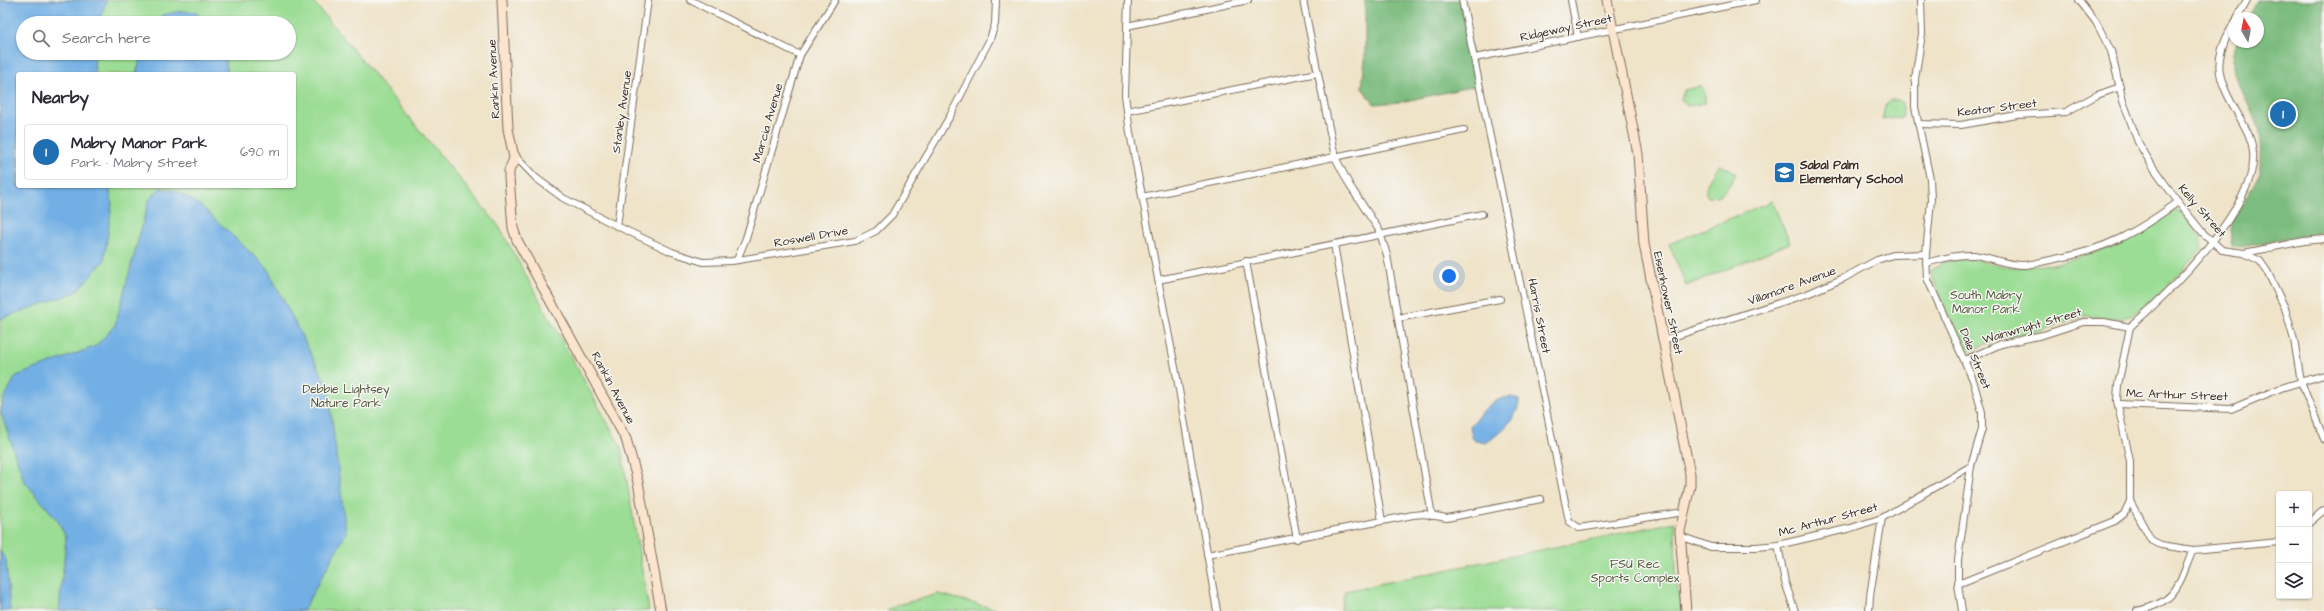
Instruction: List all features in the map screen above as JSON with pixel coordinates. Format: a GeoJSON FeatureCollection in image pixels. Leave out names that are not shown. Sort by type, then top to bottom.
{"type":"FeatureCollection","features":[{"type":"Feature","properties":{"kind":"street","name":"Rankin Avenue"},"geometry":{"type":"LineString","coordinates":[[502,0],[508,129],[516,164],[511,189],[513,228],[517,240],[615,416],[631,453],[661,611]]}},
{"type":"Feature","properties":{"kind":"street","name":"Stanley Avenue"},"geometry":{"type":"LineString","coordinates":[[617,226],[648,0]]}},
{"type":"Feature","properties":{"kind":"street"},"geometry":{"type":"LineString","coordinates":[[690,0],[800,55]]}},
{"type":"Feature","properties":{"kind":"street","name":"Marcia Avenue"},"geometry":{"type":"LineString","coordinates":[[737,260],[746,238],[800,55],[835,0]]}},
{"type":"Feature","properties":{"kind":"street","name":"Roswell Drive"},"geometry":{"type":"LineString","coordinates":[[514,156],[547,188],[617,226],[672,252],[703,262],[737,260],[855,240],[867,236],[886,223],[950,116],[984,50],[995,24],[996,0]]}},
{"type":"Feature","properties":{"kind":"street"},"geometry":{"type":"LineString","coordinates":[[1128,0],[1127,111],[1217,611]]}},
{"type":"Feature","properties":{"kind":"street"},"geometry":{"type":"LineString","coordinates":[[1127,26],[1248,0]]}},
{"type":"Feature","properties":{"kind":"street"},"geometry":{"type":"LineString","coordinates":[[1302,0],[1335,157],[1381,234],[1387,255],[1432,516]]}},
{"type":"Feature","properties":{"kind":"street","name":"Harris Street"},"geometry":{"type":"LineString","coordinates":[[1462,0],[1569,521],[1573,526],[1579,528],[1684,512]]}},
{"type":"Feature","properties":{"kind":"street"},"geometry":{"type":"LineString","coordinates":[[1571,0],[1578,37]]}},
{"type":"Feature","properties":{"kind":"street","name":"Eisenhower Street"},"geometry":{"type":"LineString","coordinates":[[1607,0],[1638,154],[1644,244],[1690,474],[1690,486],[1680,536],[1686,611]]}},
{"type":"Feature","properties":{"kind":"street","name":"Ridgeway Street"},"geometry":{"type":"LineString","coordinates":[[1475,58],[1756,0]]}},
{"type":"Feature","properties":{"kind":"street","name":"Dale Street"},"geometry":{"type":"LineString","coordinates":[[1921,0],[1922,34],[1915,92],[1918,124],[1930,179],[1931,200],[1926,254],[1927,278],[1973,380],[1983,421],[1971,466],[1958,560],[1958,584],[1962,611]]}},
{"type":"Feature","properties":{"kind":"street","name":"Kelly Street"},"geometry":{"type":"LineString","coordinates":[[2079,0],[2096,22],[2111,51],[2120,88],[2138,142],[2153,167],[2178,202],[2212,241],[2222,250],[2244,253],[2260,260],[2285,308],[2294,340],[2300,382],[2324,439]]}},
{"type":"Feature","properties":{"kind":"street"},"geometry":{"type":"LineString","coordinates":[[2240,12],[2247,0]]}},
{"type":"Feature","properties":{"kind":"street"},"geometry":{"type":"LineString","coordinates":[[1958,584],[2115,521],[2124,514],[2130,501],[2130,461],[2119,404],[2118,386],[2130,327],[2170,291],[2212,241],[2238,203],[2253,166],[2253,152],[2249,135],[2224,89],[2219,74],[2220,52],[2228,35]]}},
{"type":"Feature","properties":{"kind":"street"},"geometry":{"type":"LineString","coordinates":[[1127,111],[1317,73]]}},
{"type":"Feature","properties":{"kind":"street","name":"Keator Street"},"geometry":{"type":"LineString","coordinates":[[1918,124],[1961,125],[2017,115],[2066,112],[2097,95],[2120,88]]}},
{"type":"Feature","properties":{"kind":"street"},"geometry":{"type":"LineString","coordinates":[[1142,197],[1464,130]]}},
{"type":"Feature","properties":{"kind":"street"},"geometry":{"type":"LineString","coordinates":[[1926,263],[1960,255],[1975,255],[2004,263],[2022,265],[2068,257],[2124,238],[2148,224],[2178,202]]}},
{"type":"Feature","properties":{"kind":"street"},"geometry":{"type":"LineString","coordinates":[[1158,280],[1482,214]]}},
{"type":"Feature","properties":{"kind":"street"},"geometry":{"type":"LineString","coordinates":[[2244,253],[2304,241],[2324,239]]}},
{"type":"Feature","properties":{"kind":"street"},"geometry":{"type":"LineString","coordinates":[[1334,244],[1382,521]]}},
{"type":"Feature","properties":{"kind":"street","name":"Villamore Avenue"},"geometry":{"type":"LineString","coordinates":[[1664,340],[1807,294],[1844,278],[1877,260],[1892,255],[1926,254]]}},
{"type":"Feature","properties":{"kind":"street"},"geometry":{"type":"LineString","coordinates":[[1246,261],[1297,538]]}},
{"type":"Feature","properties":{"kind":"street"},"geometry":{"type":"LineString","coordinates":[[1398,318],[1500,299]]}},
{"type":"Feature","properties":{"kind":"street","name":"Wainwright Street"},"geometry":{"type":"LineString","coordinates":[[1965,360],[2001,344],[2043,336],[2083,322],[2104,322],[2130,327]]}},
{"type":"Feature","properties":{"kind":"street","name":"Mc Arthur Street"},"geometry":{"type":"LineString","coordinates":[[2119,404],[2232,409],[2300,382],[2324,375]]}},
{"type":"Feature","properties":{"kind":"street","name":"Mc Arthur Street"},"geometry":{"type":"LineString","coordinates":[[1680,536],[1711,547],[1756,548],[1778,545],[1882,518],[1971,466]]}},
{"type":"Feature","properties":{"kind":"street"},"geometry":{"type":"LineString","coordinates":[[1207,555],[1413,515],[1447,518],[1541,499]]}},
{"type":"Feature","properties":{"kind":"street"},"geometry":{"type":"LineString","coordinates":[[2130,501],[2151,540],[2161,545],[2193,550],[2276,542]]}},
{"type":"Feature","properties":{"kind":"street"},"geometry":{"type":"LineString","coordinates":[[2312,520],[2324,510]]}},
{"type":"Feature","properties":{"kind":"street"},"geometry":{"type":"LineString","coordinates":[[1869,611],[1882,518]]}},
{"type":"Feature","properties":{"kind":"street"},"geometry":{"type":"LineString","coordinates":[[1778,545],[1786,588],[1795,611]]}},
{"type":"Feature","properties":{"kind":"street"},"geometry":{"type":"LineString","coordinates":[[2137,611],[2157,609],[2177,589],[2193,550]]}},
{"type":"Feature","properties":{"kind":"green space","name":"Debbie Lightsey Nature Park"},"geometry":{"type":"Polygon","coordinates":[[[0,0],[312,0],[498,225],[621,447],[649,611],[0,611],[0,0]]]}},
{"type":"Feature","properties":{"kind":"green space"},"geometry":{"type":"Polygon","coordinates":[[[1365,0],[1459,0],[1479,85],[1401,102],[1374,104],[1362,88],[1365,59],[1365,0]]]}},
{"type":"Feature","properties":{"kind":"green space"},"geometry":{"type":"Polygon","coordinates":[[[2257,0],[2324,0],[2324,232],[2241,247],[2232,246],[2230,236],[2232,226],[2239,209],[2255,183],[2259,174],[2260,166],[2260,145],[2256,122],[2238,84],[2233,66],[2236,48],[2264,48],[2264,12],[2250,12],[2257,0]]]}},
{"type":"Feature","properties":{"kind":"green space"},"geometry":{"type":"Polygon","coordinates":[[[1701,86],[1705,92],[1705,103],[1687,106],[1681,99],[1684,90],[1701,86]]]}},
{"type":"Feature","properties":{"kind":"green space"},"geometry":{"type":"Polygon","coordinates":[[[1891,100],[1899,100],[1902,102],[1903,117],[1882,120],[1885,106],[1891,100]]]}},
{"type":"Feature","properties":{"kind":"green space"},"geometry":{"type":"Polygon","coordinates":[[[1719,165],[1736,173],[1722,193],[1713,197],[1708,197],[1706,194],[1707,185],[1711,176],[1719,165]]]}},
{"type":"Feature","properties":{"kind":"green space"},"geometry":{"type":"Polygon","coordinates":[[[1772,201],[1790,243],[1686,286],[1669,244],[1772,201]]]}},
{"type":"Feature","properties":{"kind":"green space","name":"South Mabry Manor Park"},"geometry":{"type":"Polygon","coordinates":[[[2177,211],[2181,213],[2202,238],[2202,249],[2168,285],[2143,308],[2130,316],[2118,319],[2085,316],[2037,332],[1996,340],[1971,350],[1966,346],[1954,328],[1931,274],[1931,271],[1944,262],[1966,258],[2012,268],[2053,264],[2122,244],[2170,212],[2177,211]]]}},
{"type":"Feature","properties":{"kind":"green space","name":"FSU Rec Sports Complex"},"geometry":{"type":"Polygon","coordinates":[[[1675,522],[1676,579],[1681,611],[1340,611],[1345,591],[1675,522]]]}},
{"type":"Feature","properties":{"kind":"green space"},"geometry":{"type":"Polygon","coordinates":[[[939,594],[1003,611],[887,611],[897,605],[939,594]]]}},
{"type":"Feature","properties":{"kind":"water"},"geometry":{"type":"Polygon","coordinates":[[[0,0],[107,0],[101,16],[16,16],[16,60],[94,60],[95,72],[16,72],[16,188],[109,188],[112,204],[104,261],[76,292],[0,319],[0,0]]]}},
{"type":"Feature","properties":{"kind":"water"},"geometry":{"type":"Polygon","coordinates":[[[181,11],[196,12],[200,16],[161,16],[181,11]]]}},
{"type":"Feature","properties":{"kind":"water"},"geometry":{"type":"Polygon","coordinates":[[[140,60],[225,60],[228,72],[137,72],[140,60]]]}},
{"type":"Feature","properties":{"kind":"water"},"geometry":{"type":"Polygon","coordinates":[[[160,188],[177,191],[201,206],[267,268],[328,387],[346,533],[303,611],[59,611],[66,538],[58,521],[24,481],[1,413],[3,400],[16,376],[96,346],[115,325],[149,200],[160,188]]]}},
{"type":"Feature","properties":{"kind":"water"},"geometry":{"type":"Polygon","coordinates":[[[1511,397],[1519,399],[1513,418],[1486,443],[1475,441],[1472,437],[1470,427],[1478,416],[1498,400],[1511,397]]]}},
{"type":"Feature","properties":{"kind":"water"},"geometry":{"type":"Polygon","coordinates":[[[0,551],[6,560],[10,611],[0,611],[0,551]]]}},
{"type":"Feature","properties":{"kind":"place","name":"Mabry Manor Park"},"geometry":{"type":"Point","coordinates":[2283,114]}},
{"type":"Feature","properties":{"kind":"place","name":"Sabal Palm Elementary School"},"geometry":{"type":"Point","coordinates":[1785,172]}}]}
